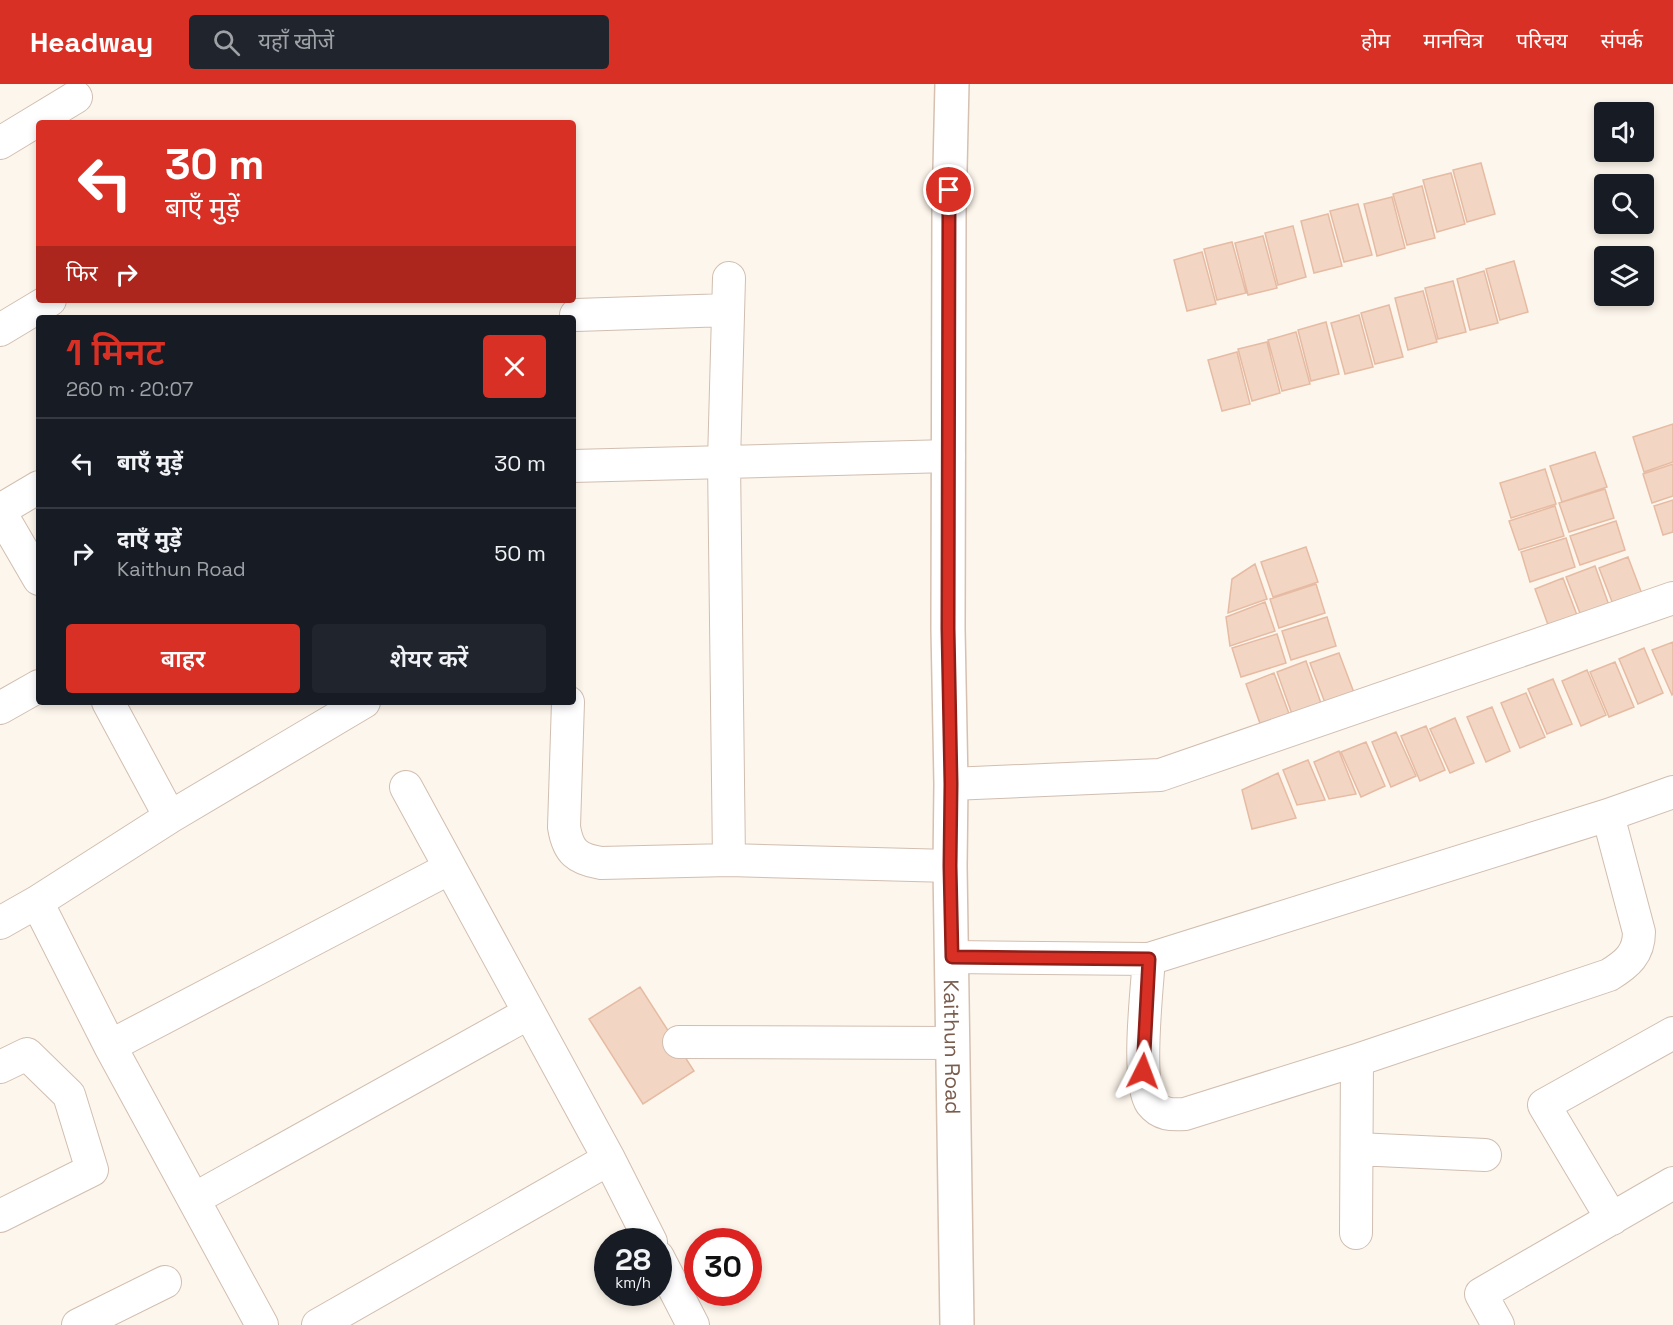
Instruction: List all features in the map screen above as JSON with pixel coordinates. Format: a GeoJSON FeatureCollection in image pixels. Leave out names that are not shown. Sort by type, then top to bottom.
{"type":"FeatureCollection","features":[{"type":"Feature","properties":{"kind":"street","name":"Kaithun Road"},"geometry":{"type":"LineString","coordinates":[[951,84],[948,629],[957,1325]]}},
{"type":"Feature","properties":{"kind":"street"},"geometry":{"type":"LineString","coordinates":[[38,120],[76,97]]}},
{"type":"Feature","properties":{"kind":"street"},"geometry":{"type":"LineString","coordinates":[[0,143],[36,121]]}},
{"type":"Feature","properties":{"kind":"street"},"geometry":{"type":"LineString","coordinates":[[729,278],[724,461],[729,860]]}},
{"type":"Feature","properties":{"kind":"street"},"geometry":{"type":"LineString","coordinates":[[0,330],[45,303]]}},
{"type":"Feature","properties":{"kind":"street"},"geometry":{"type":"LineString","coordinates":[[576,315],[728,310]]}},
{"type":"Feature","properties":{"kind":"street"},"geometry":{"type":"LineString","coordinates":[[576,466],[949,456]]}},
{"type":"Feature","properties":{"kind":"street"},"geometry":{"type":"LineString","coordinates":[[36,490],[0,511],[36,574]]}},
{"type":"Feature","properties":{"kind":"street"},"geometry":{"type":"LineString","coordinates":[[951,784],[1160,775],[1673,598]]}},
{"type":"Feature","properties":{"kind":"street"},"geometry":{"type":"LineString","coordinates":[[0,708],[36,688]]}},
{"type":"Feature","properties":{"kind":"street"},"geometry":{"type":"LineString","coordinates":[[110,705],[170,817]]}},
{"type":"Feature","properties":{"kind":"street"},"geometry":{"type":"LineString","coordinates":[[0,922],[37,902],[170,817],[359,705]]}},
{"type":"Feature","properties":{"kind":"street"},"geometry":{"type":"LineString","coordinates":[[568,705],[564,827],[566,838],[577,855],[586,861],[729,860],[950,866]]}},
{"type":"Feature","properties":{"kind":"street"},"geometry":{"type":"LineString","coordinates":[[406,787],[609,1159],[644,1228]]}},
{"type":"Feature","properties":{"kind":"street"},"geometry":{"type":"LineString","coordinates":[[952,957],[1149,959],[1608,815],[1673,792]]}},
{"type":"Feature","properties":{"kind":"street"},"geometry":{"type":"LineString","coordinates":[[1149,959],[1143,1071],[1146,1092],[1150,1102],[1158,1110],[1169,1115],[1185,1114],[1357,1060],[1609,975],[1621,968],[1635,953],[1639,944],[1639,932],[1608,815]]}},
{"type":"Feature","properties":{"kind":"street"},"geometry":{"type":"LineString","coordinates":[[110,1046],[450,868]]}},
{"type":"Feature","properties":{"kind":"street"},"geometry":{"type":"LineString","coordinates":[[37,902],[110,1046],[262,1325]]}},
{"type":"Feature","properties":{"kind":"street"},"geometry":{"type":"LineString","coordinates":[[194,1199],[529,1013]]}},
{"type":"Feature","properties":{"kind":"street"},"geometry":{"type":"LineString","coordinates":[[1612,1219],[1544,1105],[1673,1033]]}},
{"type":"Feature","properties":{"kind":"street"},"geometry":{"type":"LineString","coordinates":[[679,1042],[952,1043]]}},
{"type":"Feature","properties":{"kind":"street"},"geometry":{"type":"LineString","coordinates":[[0,1067],[27,1054],[69,1095],[92,1170],[0,1216]]}},
{"type":"Feature","properties":{"kind":"street"},"geometry":{"type":"LineString","coordinates":[[1356,1233],[1357,1060]]}},
{"type":"Feature","properties":{"kind":"street"},"geometry":{"type":"LineString","coordinates":[[1357,1149],[1485,1155]]}},
{"type":"Feature","properties":{"kind":"street"},"geometry":{"type":"LineString","coordinates":[[318,1325],[609,1159]]}},
{"type":"Feature","properties":{"kind":"street"},"geometry":{"type":"LineString","coordinates":[[1498,1325],[1481,1294],[1673,1184]]}},
{"type":"Feature","properties":{"kind":"street"},"geometry":{"type":"LineString","coordinates":[[78,1325],[165,1282]]}},
{"type":"Feature","properties":{"kind":"street"},"geometry":{"type":"LineString","coordinates":[[672,1285],[692,1325]]}},
{"type":"Feature","properties":{"kind":"building"},"geometry":{"type":"Polygon","coordinates":[[[1481,163],[1495,214],[1467,222],[1453,170],[1481,163]]]}},
{"type":"Feature","properties":{"kind":"building"},"geometry":{"type":"Polygon","coordinates":[[[1451,173],[1465,224],[1437,232],[1423,180],[1451,173]]]}},
{"type":"Feature","properties":{"kind":"building"},"geometry":{"type":"Polygon","coordinates":[[[1422,186],[1435,238],[1407,245],[1393,194],[1422,186]]]}},
{"type":"Feature","properties":{"kind":"building"},"geometry":{"type":"Polygon","coordinates":[[[1392,197],[1405,248],[1377,256],[1364,204],[1392,197]]]}},
{"type":"Feature","properties":{"kind":"building"},"geometry":{"type":"Polygon","coordinates":[[[1358,204],[1372,255],[1344,262],[1330,211],[1358,204]]]}},
{"type":"Feature","properties":{"kind":"building"},"geometry":{"type":"Polygon","coordinates":[[[1328,214],[1342,266],[1314,273],[1301,221],[1328,214]]]}},
{"type":"Feature","properties":{"kind":"building"},"geometry":{"type":"Polygon","coordinates":[[[1293,226],[1306,277],[1278,285],[1265,233],[1293,226]]]}},
{"type":"Feature","properties":{"kind":"building"},"geometry":{"type":"Polygon","coordinates":[[[1263,236],[1277,288],[1248,295],[1235,243],[1263,236]]]}},
{"type":"Feature","properties":{"kind":"building"},"geometry":{"type":"Polygon","coordinates":[[[1232,242],[1246,293],[1217,300],[1204,249],[1232,242]]]}},
{"type":"Feature","properties":{"kind":"building"},"geometry":{"type":"Polygon","coordinates":[[[1202,252],[1216,304],[1187,311],[1174,260],[1202,252]]]}},
{"type":"Feature","properties":{"kind":"building"},"geometry":{"type":"Polygon","coordinates":[[[1514,261],[1528,312],[1500,320],[1486,269],[1514,261]]]}},
{"type":"Feature","properties":{"kind":"building"},"geometry":{"type":"Polygon","coordinates":[[[1484,271],[1498,323],[1470,330],[1457,279],[1484,271]]]}},
{"type":"Feature","properties":{"kind":"building"},"geometry":{"type":"Polygon","coordinates":[[[1453,281],[1466,332],[1438,339],[1425,288],[1453,281]]]}},
{"type":"Feature","properties":{"kind":"building"},"geometry":{"type":"Polygon","coordinates":[[[1423,291],[1437,342],[1408,350],[1395,298],[1423,291]]]}},
{"type":"Feature","properties":{"kind":"building"},"geometry":{"type":"Polygon","coordinates":[[[1389,305],[1403,357],[1375,364],[1361,313],[1389,305]]]}},
{"type":"Feature","properties":{"kind":"building"},"geometry":{"type":"Polygon","coordinates":[[[1359,315],[1373,367],[1345,374],[1331,323],[1359,315]]]}},
{"type":"Feature","properties":{"kind":"building"},"geometry":{"type":"Polygon","coordinates":[[[1326,322],[1339,374],[1311,381],[1298,330],[1326,322]]]}},
{"type":"Feature","properties":{"kind":"building"},"geometry":{"type":"Polygon","coordinates":[[[1296,332],[1310,384],[1282,391],[1268,340],[1296,332]]]}},
{"type":"Feature","properties":{"kind":"building"},"geometry":{"type":"Polygon","coordinates":[[[1267,342],[1280,393],[1252,401],[1238,349],[1267,342]]]}},
{"type":"Feature","properties":{"kind":"building"},"geometry":{"type":"Polygon","coordinates":[[[1237,352],[1250,404],[1222,411],[1208,360],[1237,352]]]}},
{"type":"Feature","properties":{"kind":"building"},"geometry":{"type":"Polygon","coordinates":[[[1673,424],[1673,462],[1644,472],[1633,437],[1673,424]]]}},
{"type":"Feature","properties":{"kind":"building"},"geometry":{"type":"Polygon","coordinates":[[[1595,452],[1607,487],[1562,502],[1550,466],[1595,452]]]}},
{"type":"Feature","properties":{"kind":"building"},"geometry":{"type":"Polygon","coordinates":[[[1673,464],[1673,496],[1652,503],[1643,474],[1673,464]]]}},
{"type":"Feature","properties":{"kind":"building"},"geometry":{"type":"Polygon","coordinates":[[[1545,469],[1556,504],[1511,518],[1500,483],[1545,469]]]}},
{"type":"Feature","properties":{"kind":"building"},"geometry":{"type":"Polygon","coordinates":[[[1605,489],[1614,518],[1569,532],[1559,503],[1605,489]]]}},
{"type":"Feature","properties":{"kind":"building"},"geometry":{"type":"Polygon","coordinates":[[[1673,500],[1673,532],[1663,535],[1654,506],[1673,500]]]}},
{"type":"Feature","properties":{"kind":"building"},"geometry":{"type":"Polygon","coordinates":[[[1555,506],[1564,536],[1519,550],[1509,521],[1555,506]]]}},
{"type":"Feature","properties":{"kind":"building"},"geometry":{"type":"Polygon","coordinates":[[[1616,521],[1625,550],[1580,565],[1570,536],[1616,521]]]}},
{"type":"Feature","properties":{"kind":"building"},"geometry":{"type":"Polygon","coordinates":[[[1566,538],[1575,567],[1530,582],[1521,552],[1566,538]]]}},
{"type":"Feature","properties":{"kind":"building"},"geometry":{"type":"Polygon","coordinates":[[[1306,547],[1318,582],[1273,597],[1261,562],[1306,547]]]}},
{"type":"Feature","properties":{"kind":"building"},"geometry":{"type":"Polygon","coordinates":[[[1628,557],[1645,602],[1616,612],[1599,568],[1628,557]]]}},
{"type":"Feature","properties":{"kind":"building"},"geometry":{"type":"Polygon","coordinates":[[[1255,564],[1267,599],[1228,613],[1232,579],[1255,564]]]}},
{"type":"Feature","properties":{"kind":"building"},"geometry":{"type":"Polygon","coordinates":[[[1595,566],[1611,611],[1583,621],[1566,577],[1595,566]]]}},
{"type":"Feature","properties":{"kind":"building"},"geometry":{"type":"Polygon","coordinates":[[[1563,578],[1580,623],[1551,633],[1535,589],[1563,578]]]}},
{"type":"Feature","properties":{"kind":"building"},"geometry":{"type":"Polygon","coordinates":[[[1316,584],[1325,613],[1279,628],[1270,599],[1316,584]]]}},
{"type":"Feature","properties":{"kind":"building"},"geometry":{"type":"Polygon","coordinates":[[[1265,602],[1275,631],[1230,646],[1226,617],[1265,602]]]}},
{"type":"Feature","properties":{"kind":"building"},"geometry":{"type":"Polygon","coordinates":[[[1327,617],[1336,646],[1291,660],[1282,631],[1327,617]]]}},
{"type":"Feature","properties":{"kind":"building"},"geometry":{"type":"Polygon","coordinates":[[[1277,634],[1286,663],[1241,677],[1232,648],[1277,634]]]}},
{"type":"Feature","properties":{"kind":"building"},"geometry":{"type":"Polygon","coordinates":[[[1673,642],[1673,694],[1672,695],[1652,650],[1673,642]]]}},
{"type":"Feature","properties":{"kind":"building"},"geometry":{"type":"Polygon","coordinates":[[[1644,648],[1663,693],[1638,704],[1619,659],[1644,648]]]}},
{"type":"Feature","properties":{"kind":"building"},"geometry":{"type":"Polygon","coordinates":[[[1339,653],[1356,698],[1327,708],[1310,663],[1339,653]]]}},
{"type":"Feature","properties":{"kind":"building"},"geometry":{"type":"Polygon","coordinates":[[[1306,661],[1322,706],[1293,717],[1277,672],[1306,661]]]}},
{"type":"Feature","properties":{"kind":"building"},"geometry":{"type":"Polygon","coordinates":[[[1615,662],[1634,707],[1609,717],[1590,672],[1615,662]]]}},
{"type":"Feature","properties":{"kind":"building"},"geometry":{"type":"Polygon","coordinates":[[[1587,670],[1606,715],[1581,726],[1562,681],[1587,670]]]}},
{"type":"Feature","properties":{"kind":"building"},"geometry":{"type":"Polygon","coordinates":[[[1274,673],[1291,719],[1262,729],[1246,684],[1274,673]]]}},
{"type":"Feature","properties":{"kind":"building"},"geometry":{"type":"Polygon","coordinates":[[[1553,679],[1572,724],[1547,734],[1528,689],[1553,679]]]}},
{"type":"Feature","properties":{"kind":"building"},"geometry":{"type":"Polygon","coordinates":[[[1526,693],[1545,737],[1520,748],[1501,703],[1526,693]]]}},
{"type":"Feature","properties":{"kind":"building"},"geometry":{"type":"Polygon","coordinates":[[[1492,707],[1510,751],[1486,762],[1467,717],[1492,707]]]}},
{"type":"Feature","properties":{"kind":"building"},"geometry":{"type":"Polygon","coordinates":[[[1455,718],[1474,763],[1450,773],[1430,729],[1455,718]]]}},
{"type":"Feature","properties":{"kind":"building"},"geometry":{"type":"Polygon","coordinates":[[[1426,726],[1445,770],[1420,781],[1401,736],[1426,726]]]}},
{"type":"Feature","properties":{"kind":"building"},"geometry":{"type":"Polygon","coordinates":[[[1396,732],[1416,776],[1391,787],[1372,742],[1396,732]]]}},
{"type":"Feature","properties":{"kind":"building"},"geometry":{"type":"Polygon","coordinates":[[[1366,742],[1385,786],[1361,797],[1341,752],[1366,742]]]}},
{"type":"Feature","properties":{"kind":"building"},"geometry":{"type":"Polygon","coordinates":[[[1339,751],[1356,794],[1329,799],[1314,762],[1339,751]]]}},
{"type":"Feature","properties":{"kind":"building"},"geometry":{"type":"Polygon","coordinates":[[[1308,760],[1325,800],[1297,805],[1283,770],[1308,760]]]}},
{"type":"Feature","properties":{"kind":"building"},"geometry":{"type":"Polygon","coordinates":[[[1278,773],[1296,818],[1252,829],[1242,790],[1278,773]]]}},
{"type":"Feature","properties":{"kind":"building"},"geometry":{"type":"Polygon","coordinates":[[[640,987],[694,1071],[643,1104],[589,1019],[640,987]]]}},
{"type":"Feature","properties":{"kind":"route"},"geometry":{"type":"LineString","coordinates":[[949,190],[948,629],[952,957],[1149,959],[1143,1071]]}}]}
